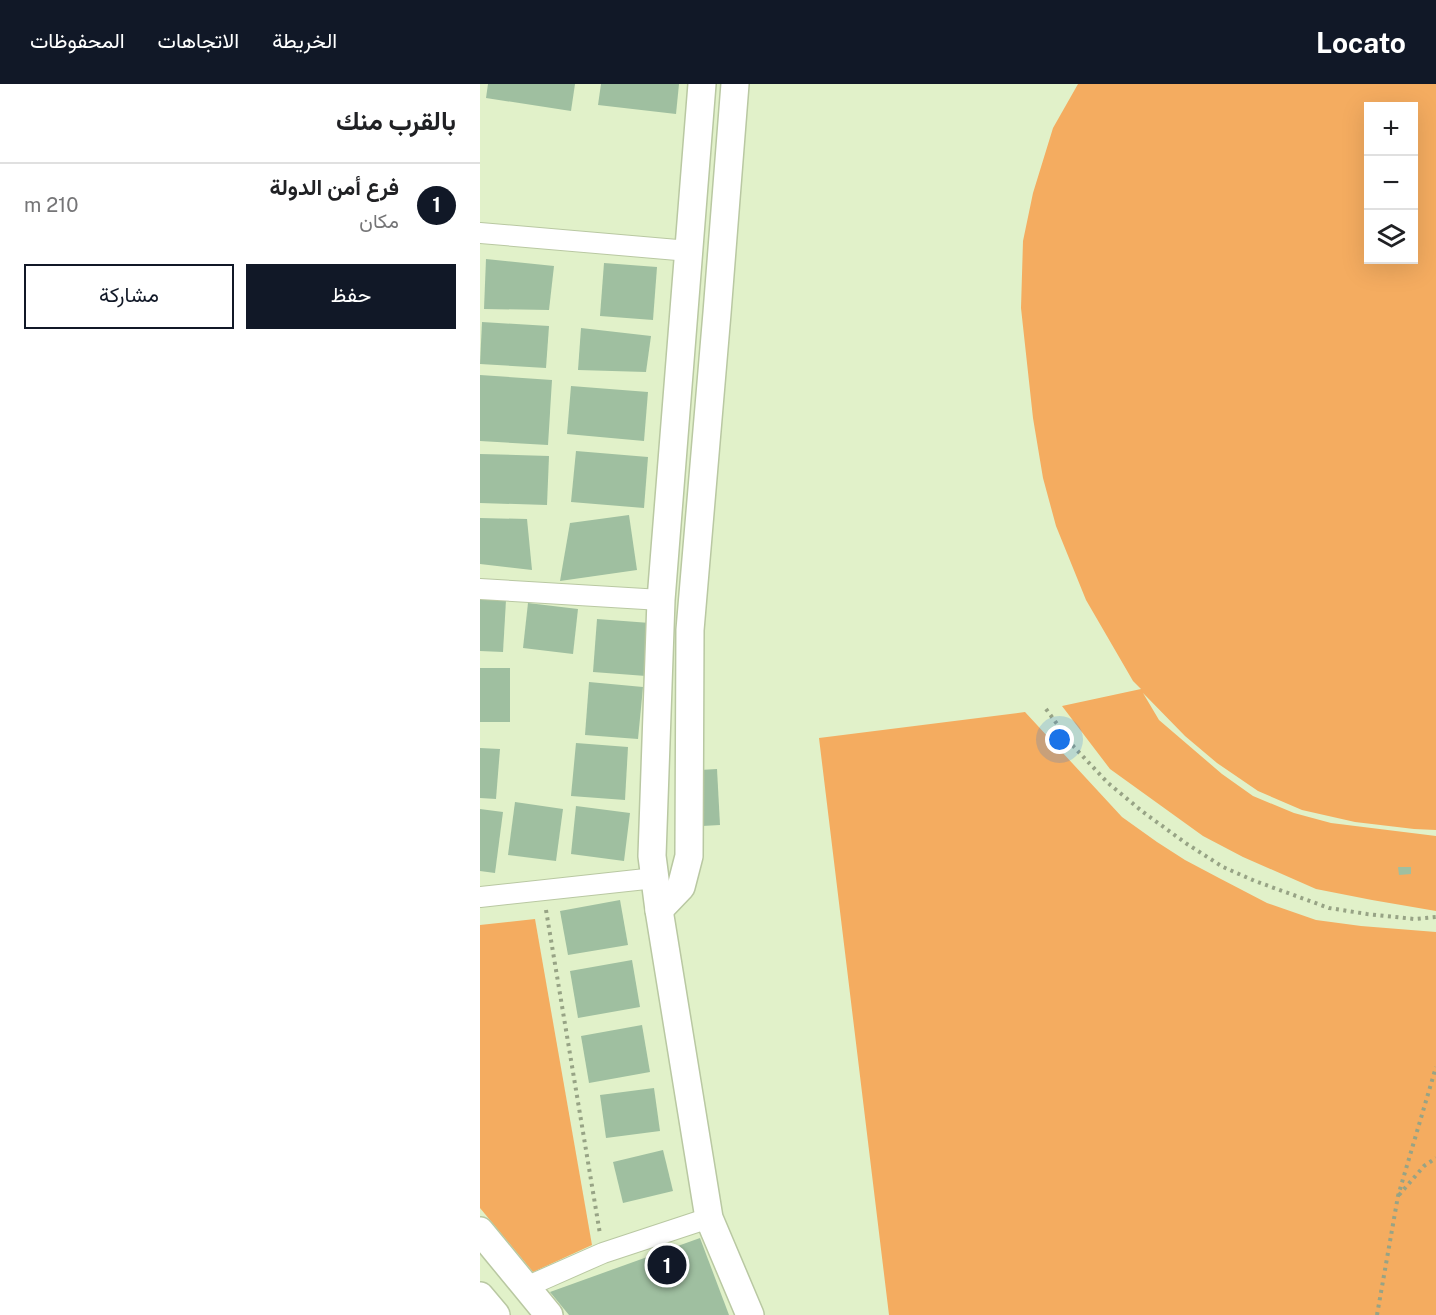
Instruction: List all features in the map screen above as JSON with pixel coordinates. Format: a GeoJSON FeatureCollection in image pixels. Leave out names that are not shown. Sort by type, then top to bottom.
{"type":"FeatureCollection","features":[{"type":"Feature","properties":{"kind":"main road"},"geometry":{"type":"LineString","coordinates":[[702,84],[661,600],[652,856],[658,910],[709,1218],[750,1315]]}},
{"type":"Feature","properties":{"kind":"main road"},"geometry":{"type":"LineString","coordinates":[[658,910],[681,887],[689,856],[690,630],[735,84]]}},
{"type":"Feature","properties":{"kind":"main road"},"geometry":{"type":"LineString","coordinates":[[480,1231],[549,1315]]}},
{"type":"Feature","properties":{"kind":"main road"},"geometry":{"type":"LineString","coordinates":[[480,1296],[496,1315]]}},
{"type":"Feature","properties":{"kind":"street"},"geometry":{"type":"LineString","coordinates":[[480,233],[689,251]]}},
{"type":"Feature","properties":{"kind":"street"},"geometry":{"type":"LineString","coordinates":[[480,589],[661,600]]}},
{"type":"Feature","properties":{"kind":"street"},"geometry":{"type":"LineString","coordinates":[[480,897],[655,878]]}},
{"type":"Feature","properties":{"kind":"street"},"geometry":{"type":"LineString","coordinates":[[526,1287],[603,1253],[709,1218]]}},
{"type":"Feature","properties":{"kind":"path"},"geometry":{"type":"LineString","coordinates":[[1046,709],[1074,747],[1108,783],[1169,831],[1223,867],[1329,908],[1414,919],[1436,917]]}},
{"type":"Feature","properties":{"kind":"path"},"geometry":{"type":"LineString","coordinates":[[543,891],[603,1253]]}},
{"type":"Feature","properties":{"kind":"path"},"geometry":{"type":"LineString","coordinates":[[1377,1315],[1398,1196],[1436,1067]]}},
{"type":"Feature","properties":{"kind":"path"},"geometry":{"type":"LineString","coordinates":[[1398,1196],[1424,1166],[1436,1158]]}},
{"type":"Feature","properties":{"kind":"shaded area"},"geometry":{"type":"Polygon","coordinates":[[[1078,84],[1436,84],[1436,830],[1355,822],[1302,810],[1258,791],[1217,763],[1185,736],[1143,693],[1159,720],[1222,774],[1253,796],[1294,813],[1331,823],[1436,836],[1436,911],[1316,889],[1243,857],[1203,836],[1110,769],[1062,706],[1141,689],[1133,681],[1086,600],[1056,526],[1043,478],[1033,418],[1021,308],[1023,241],[1033,193],[1053,128],[1078,84]]]}},
{"type":"Feature","properties":{"kind":"shaded area"},"geometry":{"type":"Polygon","coordinates":[[[1025,712],[1122,817],[1185,860],[1267,903],[1316,920],[1436,932],[1436,1315],[889,1315],[819,738],[1025,712]]]}},
{"type":"Feature","properties":{"kind":"shaded area"},"geometry":{"type":"Polygon","coordinates":[[[535,919],[592,1245],[533,1272],[480,1208],[480,925],[535,919]]]}},
{"type":"Feature","properties":{"kind":"building"},"geometry":{"type":"Polygon","coordinates":[[[488,84],[575,84],[571,111],[486,98],[488,84]]]}},
{"type":"Feature","properties":{"kind":"building"},"geometry":{"type":"Polygon","coordinates":[[[601,84],[679,84],[676,114],[598,105],[601,84]]]}},
{"type":"Feature","properties":{"kind":"building"},"geometry":{"type":"Polygon","coordinates":[[[486,259],[554,266],[549,310],[484,309],[486,259]]]}},
{"type":"Feature","properties":{"kind":"building"},"geometry":{"type":"Polygon","coordinates":[[[604,263],[657,267],[653,320],[600,316],[604,263]]]}},
{"type":"Feature","properties":{"kind":"building"},"geometry":{"type":"Polygon","coordinates":[[[482,322],[549,326],[546,368],[480,364],[482,322]]]}},
{"type":"Feature","properties":{"kind":"building"},"geometry":{"type":"Polygon","coordinates":[[[581,328],[651,336],[646,372],[578,370],[581,328]]]}},
{"type":"Feature","properties":{"kind":"building"},"geometry":{"type":"Polygon","coordinates":[[[480,375],[552,380],[548,445],[480,441],[480,375]]]}},
{"type":"Feature","properties":{"kind":"building"},"geometry":{"type":"Polygon","coordinates":[[[571,386],[648,392],[644,441],[567,434],[571,386]]]}},
{"type":"Feature","properties":{"kind":"building"},"geometry":{"type":"Polygon","coordinates":[[[576,451],[648,457],[644,508],[571,502],[576,451]]]}},
{"type":"Feature","properties":{"kind":"building"},"geometry":{"type":"Polygon","coordinates":[[[480,454],[549,456],[547,505],[480,503],[480,454]]]}},
{"type":"Feature","properties":{"kind":"building"},"geometry":{"type":"Polygon","coordinates":[[[629,515],[637,570],[560,581],[570,523],[629,515]]]}},
{"type":"Feature","properties":{"kind":"building"},"geometry":{"type":"Polygon","coordinates":[[[480,518],[527,519],[532,570],[480,564],[480,518]]]}},
{"type":"Feature","properties":{"kind":"building"},"geometry":{"type":"Polygon","coordinates":[[[480,598],[506,600],[503,652],[480,651],[480,598]]]}},
{"type":"Feature","properties":{"kind":"building"},"geometry":{"type":"Polygon","coordinates":[[[528,603],[578,609],[573,654],[523,648],[528,603]]]}},
{"type":"Feature","properties":{"kind":"building"},"geometry":{"type":"Polygon","coordinates":[[[597,619],[650,623],[646,676],[593,672],[597,619]]]}},
{"type":"Feature","properties":{"kind":"building"},"geometry":{"type":"Polygon","coordinates":[[[480,668],[510,668],[510,722],[480,722],[480,668]]]}},
{"type":"Feature","properties":{"kind":"building"},"geometry":{"type":"Polygon","coordinates":[[[589,682],[643,687],[638,739],[585,735],[589,682]]]}},
{"type":"Feature","properties":{"kind":"building"},"geometry":{"type":"Polygon","coordinates":[[[576,743],[628,747],[625,800],[571,796],[576,743]]]}},
{"type":"Feature","properties":{"kind":"building"},"geometry":{"type":"Polygon","coordinates":[[[480,748],[500,749],[496,799],[480,798],[480,748]]]}},
{"type":"Feature","properties":{"kind":"building"},"geometry":{"type":"Polygon","coordinates":[[[717,769],[720,825],[702,826],[700,770],[717,769]]]}},
{"type":"Feature","properties":{"kind":"building"},"geometry":{"type":"Polygon","coordinates":[[[515,802],[563,809],[556,861],[508,855],[515,802]]]}},
{"type":"Feature","properties":{"kind":"building"},"geometry":{"type":"Polygon","coordinates":[[[576,806],[630,813],[624,861],[571,854],[576,806]]]}},
{"type":"Feature","properties":{"kind":"building"},"geometry":{"type":"Polygon","coordinates":[[[480,809],[503,812],[495,873],[480,871],[480,809]]]}},
{"type":"Feature","properties":{"kind":"building"},"geometry":{"type":"Polygon","coordinates":[[[1398,867],[1411,867],[1411,874],[1399,875],[1398,867]]]}},
{"type":"Feature","properties":{"kind":"building"},"geometry":{"type":"Polygon","coordinates":[[[620,900],[628,945],[568,955],[560,911],[620,900]]]}},
{"type":"Feature","properties":{"kind":"building"},"geometry":{"type":"Polygon","coordinates":[[[632,960],[640,1007],[578,1018],[570,971],[632,960]]]}},
{"type":"Feature","properties":{"kind":"building"},"geometry":{"type":"Polygon","coordinates":[[[642,1025],[650,1072],[589,1083],[581,1036],[642,1025]]]}},
{"type":"Feature","properties":{"kind":"building"},"geometry":{"type":"Polygon","coordinates":[[[654,1088],[660,1131],[606,1138],[600,1095],[654,1088]]]}},
{"type":"Feature","properties":{"kind":"building"},"geometry":{"type":"Polygon","coordinates":[[[663,1150],[673,1191],[623,1203],[613,1162],[663,1150]]]}},
{"type":"Feature","properties":{"kind":"building"},"geometry":{"type":"Polygon","coordinates":[[[700,1238],[729,1315],[569,1315],[550,1292],[700,1238]]]}},
{"type":"Feature","properties":{"kind":"place","name":"فرع أمن الدولة"},"geometry":{"type":"Point","coordinates":[667,1265]}}]}
